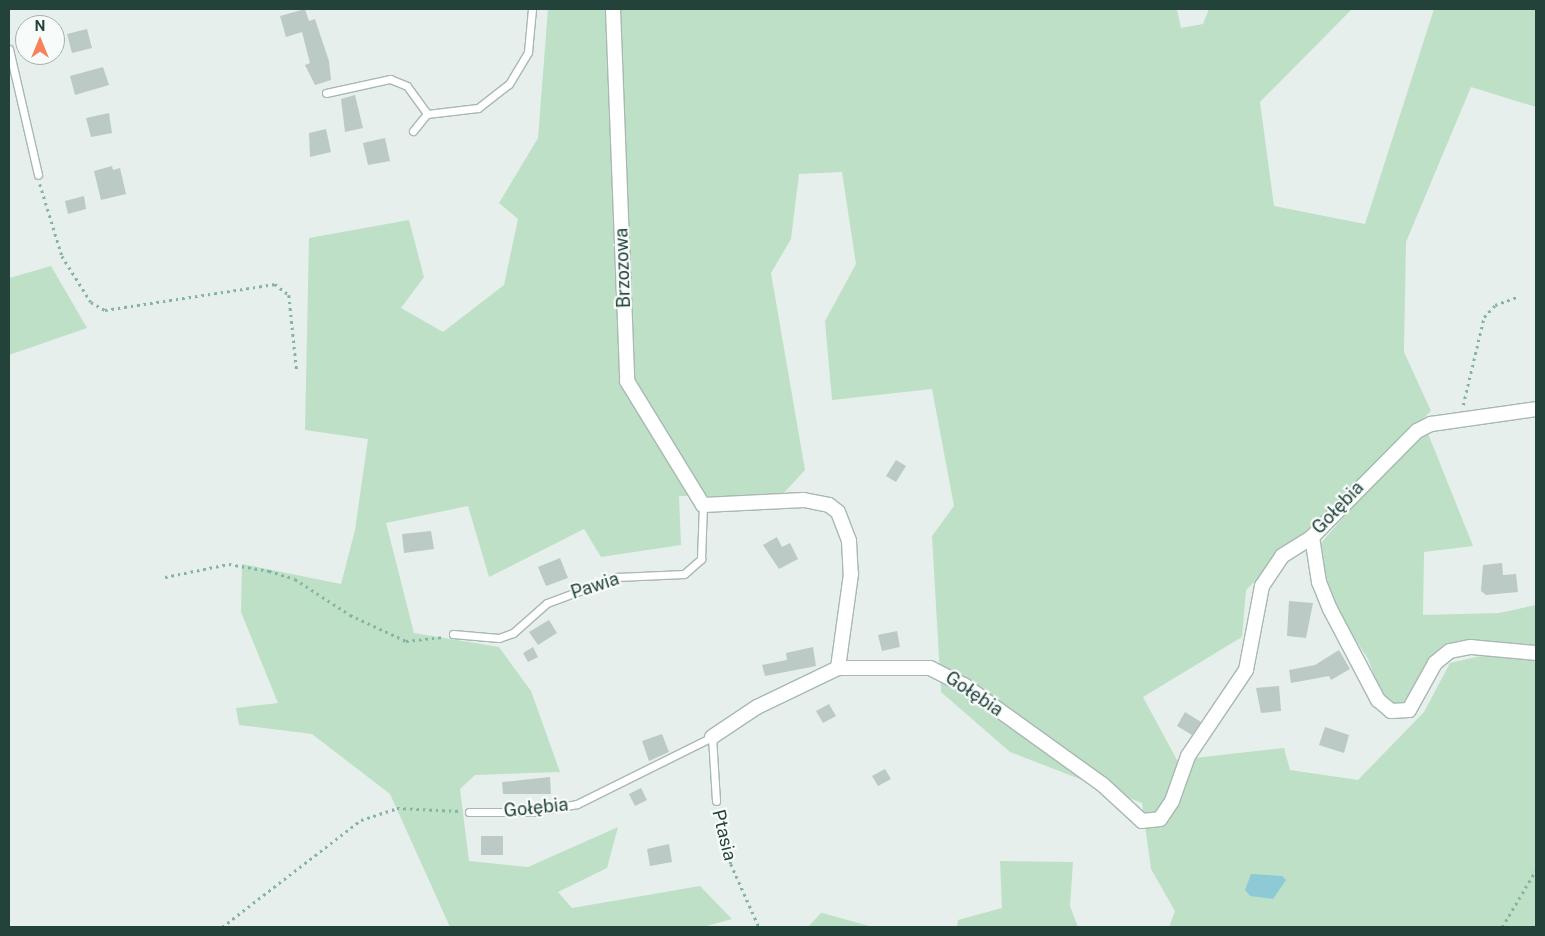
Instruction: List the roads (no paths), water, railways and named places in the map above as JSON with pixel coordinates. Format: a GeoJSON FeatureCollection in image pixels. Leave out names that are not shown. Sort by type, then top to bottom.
{"type":"FeatureCollection","features":[{"type":"Feature","properties":{"kind":"street","name":"Brzozowa"},"geometry":{"type":"LineString","coordinates":[[613,9],[627,381],[703,505]]}},
{"type":"Feature","properties":{"kind":"street","name":"Gołębia"},"geometry":{"type":"LineString","coordinates":[[712,737],[757,708],[838,668],[912,667],[946,674],[1102,784],[1142,821],[1151,822],[1167,812],[1188,756],[1246,670],[1267,576],[1294,545],[1312,537],[1417,431],[1459,421],[1536,409]]}},
{"type":"Feature","properties":{"kind":"street"},"geometry":{"type":"LineString","coordinates":[[703,505],[804,500],[829,505],[838,512],[849,541],[851,574],[838,668]]}},
{"type":"Feature","properties":{"kind":"street"},"geometry":{"type":"LineString","coordinates":[[1312,537],[1327,602],[1378,700],[1391,711],[1409,710],[1435,663],[1450,651],[1471,647],[1536,653]]}},
{"type":"Feature","properties":{"kind":"lane"},"geometry":{"type":"LineString","coordinates":[[413,131],[427,114],[478,108],[509,84],[528,52],[532,9]]}},
{"type":"Feature","properties":{"kind":"lane"},"geometry":{"type":"LineString","coordinates":[[9,49],[38,175]]}},
{"type":"Feature","properties":{"kind":"lane"},"geometry":{"type":"LineString","coordinates":[[326,93],[390,79],[407,86],[427,114]]}},
{"type":"Feature","properties":{"kind":"lane","name":"Pawia"},"geometry":{"type":"LineString","coordinates":[[453,634],[499,638],[513,633],[547,603],[617,577],[684,574],[701,559],[703,505]]}},
{"type":"Feature","properties":{"kind":"lane","name":"Ptasia"},"geometry":{"type":"LineString","coordinates":[[712,737],[716,801]]}},
{"type":"Feature","properties":{"kind":"lane","name":"Gołębia"},"geometry":{"type":"LineString","coordinates":[[469,812],[532,812],[577,804],[712,737]]}},
{"type":"Feature","properties":{"kind":"water"},"geometry":{"type":"Polygon","coordinates":[[[1251,874],[1282,876],[1286,880],[1273,899],[1250,896],[1245,890],[1251,874]]]}}]}
